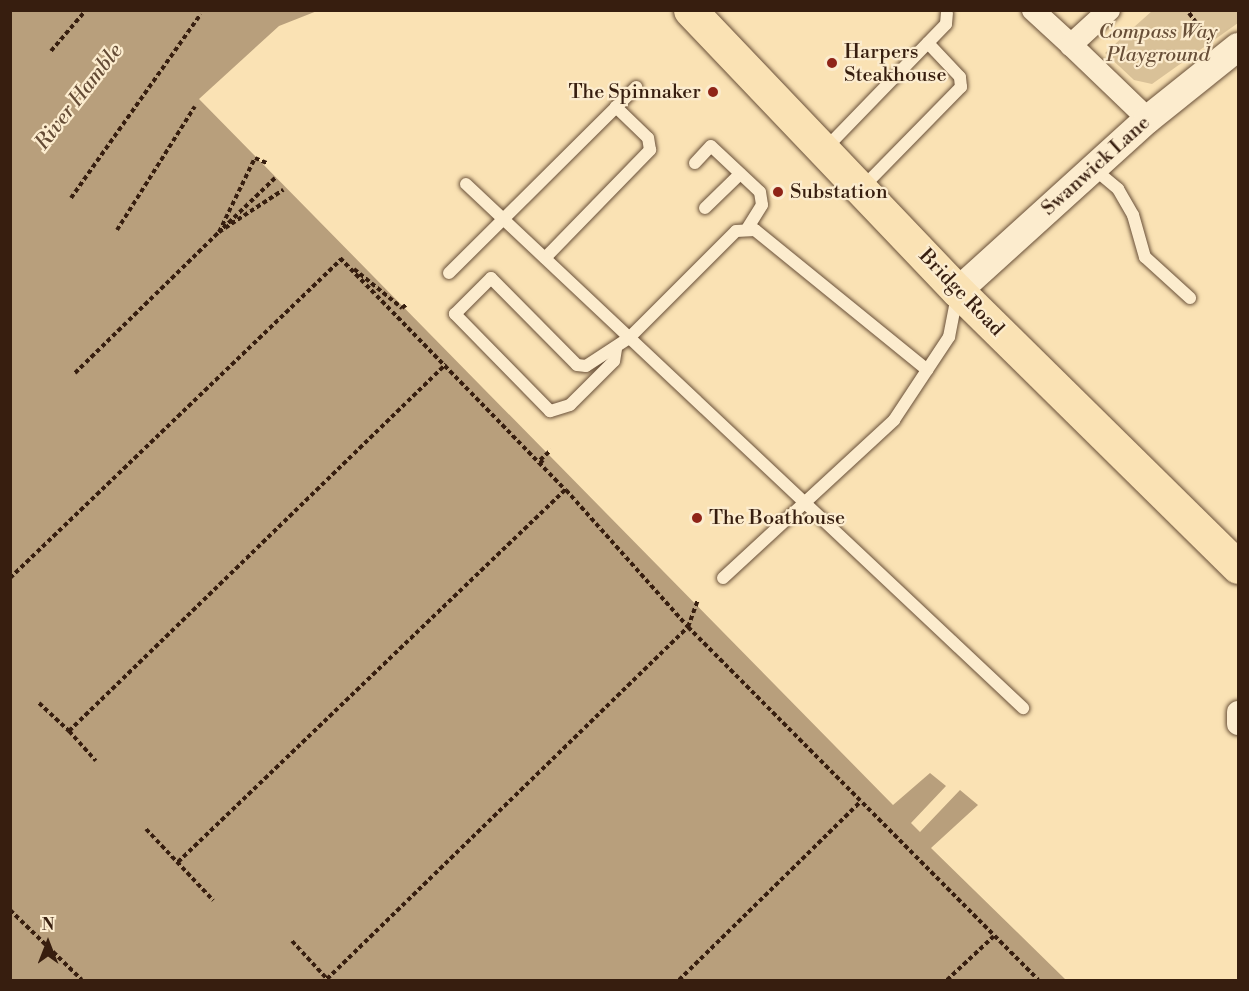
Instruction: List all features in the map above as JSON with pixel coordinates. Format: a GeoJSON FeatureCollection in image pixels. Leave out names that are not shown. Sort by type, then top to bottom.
{"type":"FeatureCollection","features":[{"type":"Feature","properties":{"kind":"main road","name":"Bridge Road"},"geometry":{"type":"LineString","coordinates":[[694,12],[958,291],[1239,567]]}},
{"type":"Feature","properties":{"kind":"street"},"geometry":{"type":"LineString","coordinates":[[1033,10],[1148,119]]}},
{"type":"Feature","properties":{"kind":"street"},"geometry":{"type":"LineString","coordinates":[[1071,45],[1109,10]]}},
{"type":"Feature","properties":{"kind":"street","name":"Swanwick Lane"},"geometry":{"type":"LineString","coordinates":[[958,291],[1148,119],[1231,53]]}},
{"type":"Feature","properties":{"kind":"street"},"geometry":{"type":"LineString","coordinates":[[1239,712],[1239,724]]}},
{"type":"Feature","properties":{"kind":"lane"},"geometry":{"type":"LineString","coordinates":[[824,150],[946,24],[947,13]]}},
{"type":"Feature","properties":{"kind":"lane"},"geometry":{"type":"LineString","coordinates":[[861,189],[961,87],[960,77],[928,43]]}},
{"type":"Feature","properties":{"kind":"lane"},"geometry":{"type":"LineString","coordinates":[[448,273],[505,220],[636,87]]}},
{"type":"Feature","properties":{"kind":"lane"},"geometry":{"type":"LineString","coordinates":[[545,258],[650,150],[648,138],[616,107]]}},
{"type":"Feature","properties":{"kind":"lane"},"geometry":{"type":"LineString","coordinates":[[695,163],[711,146],[760,192],[762,205],[747,229]]}},
{"type":"Feature","properties":{"kind":"lane"},"geometry":{"type":"LineString","coordinates":[[1093,168],[1128,207],[1145,257],[1190,298]]}},
{"type":"Feature","properties":{"kind":"lane"},"geometry":{"type":"LineString","coordinates":[[705,208],[740,174]]}},
{"type":"Feature","properties":{"kind":"lane"},"geometry":{"type":"LineString","coordinates":[[466,184],[1023,708]]}},
{"type":"Feature","properties":{"kind":"lane"},"geometry":{"type":"LineString","coordinates":[[616,349],[614,361],[570,405],[562,412],[550,411],[455,314],[491,278],[581,367],[603,350],[616,349],[736,231],[747,229],[761,234],[927,370]]}},
{"type":"Feature","properties":{"kind":"lane"},"geometry":{"type":"LineString","coordinates":[[723,579],[894,420],[949,337],[958,291]]}},
{"type":"Feature","properties":{"kind":"path"},"geometry":{"type":"LineString","coordinates":[[51,51],[86,10]]}},
{"type":"Feature","properties":{"kind":"path"},"geometry":{"type":"LineString","coordinates":[[1189,13],[1231,53]]}},
{"type":"Feature","properties":{"kind":"path"},"geometry":{"type":"LineString","coordinates":[[71,198],[201,14]]}},
{"type":"Feature","properties":{"kind":"path"},"geometry":{"type":"LineString","coordinates":[[117,230],[195,106]]}},
{"type":"Feature","properties":{"kind":"path"},"geometry":{"type":"LineString","coordinates":[[219,232],[255,158],[267,163]]}},
{"type":"Feature","properties":{"kind":"path"},"geometry":{"type":"LineString","coordinates":[[75,373],[275,178]]}},
{"type":"Feature","properties":{"kind":"path"},"geometry":{"type":"LineString","coordinates":[[219,232],[283,190]]}},
{"type":"Feature","properties":{"kind":"path"},"geometry":{"type":"LineString","coordinates":[[340,258],[402,308],[407,304]]}},
{"type":"Feature","properties":{"kind":"path"},"geometry":{"type":"LineString","coordinates":[[340,258],[446,364],[566,490]]}},
{"type":"Feature","properties":{"kind":"path"},"geometry":{"type":"LineString","coordinates":[[10,578],[340,258]]}},
{"type":"Feature","properties":{"kind":"path"},"geometry":{"type":"LineString","coordinates":[[69,731],[446,364]]}},
{"type":"Feature","properties":{"kind":"path"},"geometry":{"type":"LineString","coordinates":[[551,450],[540,460],[688,627],[1038,981]]}},
{"type":"Feature","properties":{"kind":"path"},"geometry":{"type":"LineString","coordinates":[[178,862],[566,490]]}},
{"type":"Feature","properties":{"kind":"path"},"geometry":{"type":"LineString","coordinates":[[292,941],[328,980],[688,627],[698,600],[693,605],[688,627]]}},
{"type":"Feature","properties":{"kind":"path"},"geometry":{"type":"LineString","coordinates":[[39,703],[96,761]]}},
{"type":"Feature","properties":{"kind":"path"},"geometry":{"type":"LineString","coordinates":[[679,981],[861,801]]}},
{"type":"Feature","properties":{"kind":"path"},"geometry":{"type":"LineString","coordinates":[[146,830],[213,900]]}},
{"type":"Feature","properties":{"kind":"path"},"geometry":{"type":"LineString","coordinates":[[10,910],[82,981]]}},
{"type":"Feature","properties":{"kind":"path"},"geometry":{"type":"LineString","coordinates":[[947,981],[994,936]]}},
{"type":"Feature","properties":{"kind":"green space","name":"Compass Way Playground"},"geometry":{"type":"Polygon","coordinates":[[[1152,11],[1238,11],[1238,23],[1152,84],[1134,80],[1105,53],[1152,11]]]}},
{"type":"Feature","properties":{"kind":"water","name":"River Hamble"},"geometry":{"type":"Polygon","coordinates":[[[10,11],[317,11],[279,26],[199,99],[893,805],[930,773],[946,786],[911,823],[920,832],[960,790],[978,805],[931,848],[1066,980],[11,980],[10,11]]]}},
{"type":"Feature","properties":{"kind":"place","name":"Harpers Steakhouse"},"geometry":{"type":"Point","coordinates":[832,63]}},
{"type":"Feature","properties":{"kind":"place","name":"The Spinnaker"},"geometry":{"type":"Point","coordinates":[713,92]}},
{"type":"Feature","properties":{"kind":"place","name":"Substation"},"geometry":{"type":"Point","coordinates":[778,192]}},
{"type":"Feature","properties":{"kind":"place","name":"The Boathouse"},"geometry":{"type":"Point","coordinates":[697,518]}}]}
